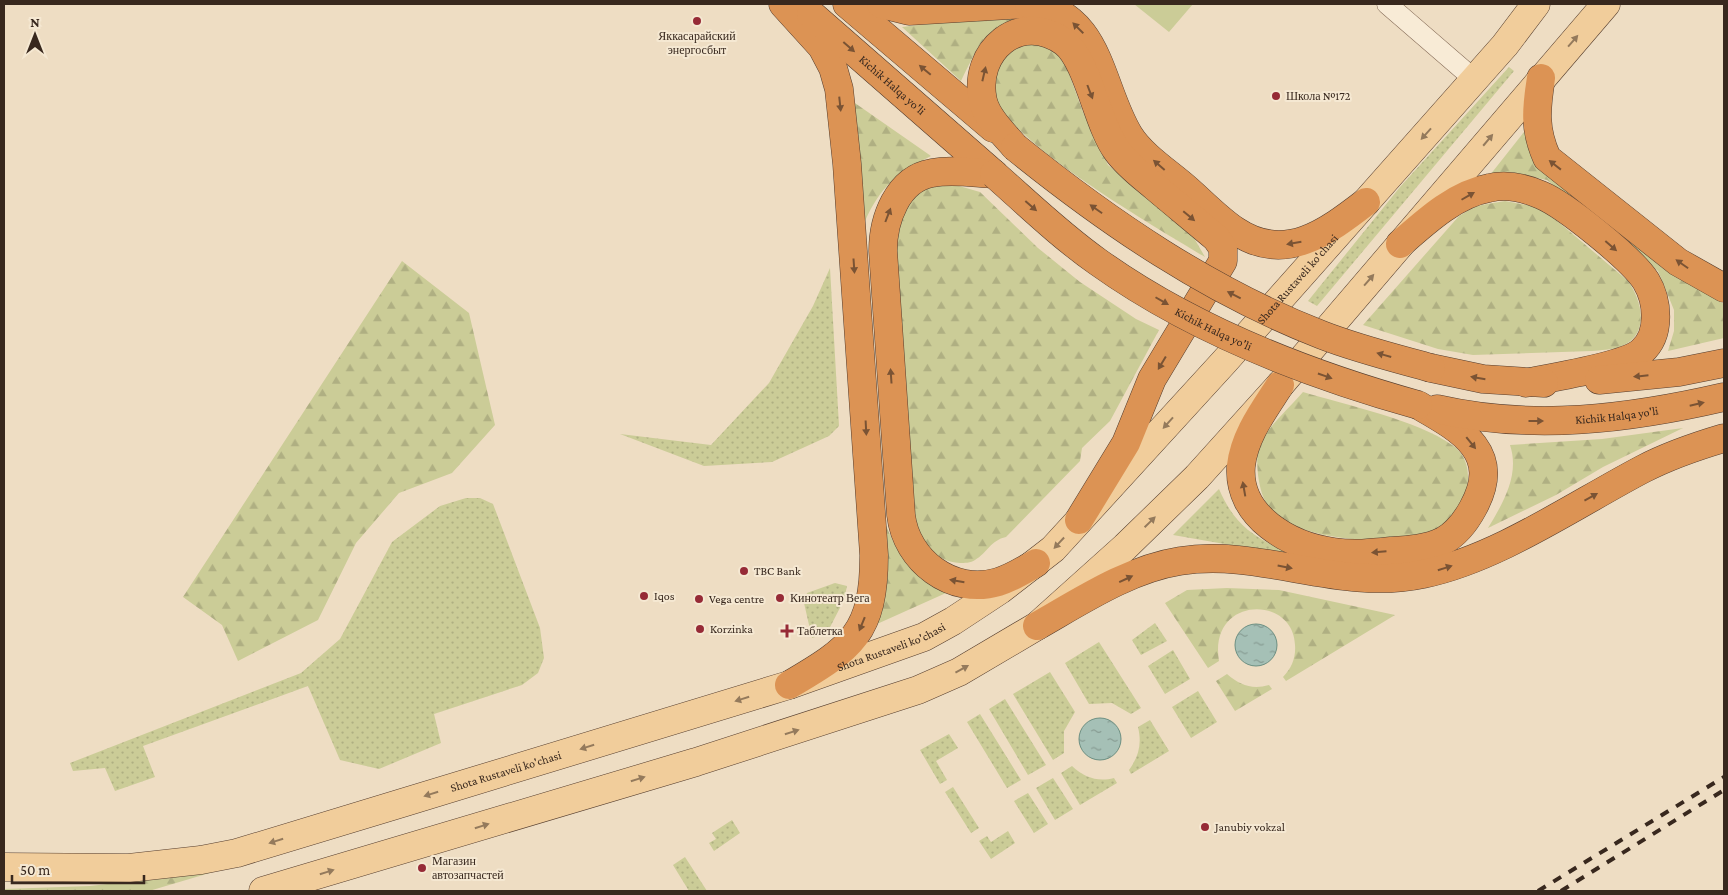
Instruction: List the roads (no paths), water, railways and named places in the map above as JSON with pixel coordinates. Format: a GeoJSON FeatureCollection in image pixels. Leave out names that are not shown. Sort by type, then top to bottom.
{"type":"FeatureCollection","features":[{"type":"Feature","properties":{"kind":"highway"},"geometry":{"type":"LineString","coordinates":[[783,4],[822,47],[833,68],[839,89],[848,173],[874,555],[864,622],[856,637],[831,660],[789,685]]}},
{"type":"Feature","properties":{"kind":"highway","name":"Kichik Halqa yo'li"},"geometry":{"type":"LineString","coordinates":[[800,4],[1097,262],[1177,310],[1243,343],[1308,370],[1361,389],[1461,415],[1531,422],[1619,417],[1724,398]]}},
{"type":"Feature","properties":{"kind":"highway"},"geometry":{"type":"LineString","coordinates":[[847,4],[1073,194],[1214,285],[1323,336],[1431,368],[1483,379],[1526,383],[1598,380],[1679,372],[1724,364]]}},
{"type":"Feature","properties":{"kind":"highway"},"geometry":{"type":"LineString","coordinates":[[881,4],[909,11],[1028,4],[1057,12],[1081,30],[1094,50],[1118,114],[1132,139],[1236,231],[1258,241],[1275,245],[1303,242],[1334,227],[1366,202]]}},
{"type":"Feature","properties":{"kind":"highway"},"geometry":{"type":"LineString","coordinates":[[1015,147],[987,111],[983,100],[983,78],[990,57],[1003,40],[1018,31],[1038,31],[1064,42],[1079,62],[1102,122],[1116,150],[1132,167],[1216,238],[1223,248],[1223,261],[1152,379],[1126,442],[1079,520]]}},
{"type":"Feature","properties":{"kind":"highway"},"geometry":{"type":"LineString","coordinates":[[1541,78],[1536,109],[1538,139],[1547,158],[1678,262],[1724,288]]}},
{"type":"Feature","properties":{"kind":"highway"},"geometry":{"type":"LineString","coordinates":[[994,174],[938,172],[917,179],[896,199],[886,220],[882,251],[901,521],[906,538],[917,555],[935,573],[948,580],[984,584],[997,582],[1036,563]]}},
{"type":"Feature","properties":{"kind":"highway"},"geometry":{"type":"LineString","coordinates":[[1400,244],[1441,211],[1476,191],[1491,187],[1518,188],[1542,195],[1570,212],[1640,274],[1652,295],[1656,311],[1655,328],[1642,352],[1626,360],[1526,383]]}},
{"type":"Feature","properties":{"kind":"highway"},"geometry":{"type":"LineString","coordinates":[[1280,385],[1254,427],[1245,448],[1241,467],[1245,496],[1261,520],[1280,533],[1312,546],[1334,552],[1360,554],[1417,549],[1443,541],[1458,530],[1477,502],[1483,476],[1482,462],[1476,448],[1459,428],[1418,405]]}},
{"type":"Feature","properties":{"kind":"highway"},"geometry":{"type":"LineString","coordinates":[[1036,626],[1131,576],[1180,560],[1219,559],[1266,563],[1323,574],[1381,580],[1424,574],[1471,560],[1645,468],[1697,446],[1724,438]]}},
{"type":"Feature","properties":{"kind":"main road","name":"Shota Rustaveli ko'chasi"},"geometry":{"type":"LineString","coordinates":[[4,865],[129,868],[237,853],[789,685],[924,637],[953,621],[1036,563],[1079,520],[1225,361],[1475,80],[1505,46],[1536,4]]}},
{"type":"Feature","properties":{"kind":"main road"},"geometry":{"type":"LineString","coordinates":[[263,891],[696,762],[918,690],[959,672],[1036,626],[1125,547],[1197,477],[1280,385],[1606,4]]}},
{"type":"Feature","properties":{"kind":"street"},"geometry":{"type":"LineString","coordinates":[[1388,4],[1475,80]]}},
{"type":"Feature","properties":{"kind":"water"},"geometry":{"type":"Polygon","coordinates":[[[1260,624],[1268,627],[1274,633],[1277,645],[1274,657],[1268,663],[1252,666],[1244,663],[1238,657],[1235,641],[1238,633],[1244,627],[1260,624]]]}},
{"type":"Feature","properties":{"kind":"water"},"geometry":{"type":"Polygon","coordinates":[[[1104,718],[1112,721],[1118,727],[1121,739],[1118,751],[1112,757],[1096,760],[1088,757],[1082,751],[1079,735],[1082,727],[1088,721],[1104,718]]]}},
{"type":"Feature","properties":{"kind":"railway"},"geometry":{"type":"LineString","coordinates":[[1538,891],[1724,777]]}},
{"type":"Feature","properties":{"kind":"railway"},"geometry":{"type":"LineString","coordinates":[[1561,891],[1724,790]]}},
{"type":"Feature","properties":{"kind":"place","name":"Яккасарайский энергосбыт"},"geometry":{"type":"Point","coordinates":[697,21]}},
{"type":"Feature","properties":{"kind":"place","name":"Школа №172"},"geometry":{"type":"Point","coordinates":[1276,96]}},
{"type":"Feature","properties":{"kind":"place","name":"TBC Bank"},"geometry":{"type":"Point","coordinates":[744,571]}},
{"type":"Feature","properties":{"kind":"place","name":"Iqos"},"geometry":{"type":"Point","coordinates":[644,596]}},
{"type":"Feature","properties":{"kind":"place","name":"Кинотеатр Вега"},"geometry":{"type":"Point","coordinates":[780,598]}},
{"type":"Feature","properties":{"kind":"place","name":"Vega centre"},"geometry":{"type":"Point","coordinates":[699,599]}},
{"type":"Feature","properties":{"kind":"place","name":"Korzinka"},"geometry":{"type":"Point","coordinates":[700,629]}},
{"type":"Feature","properties":{"kind":"place","name":"Таблетка"},"geometry":{"type":"Point","coordinates":[787,631]}},
{"type":"Feature","properties":{"kind":"place","name":"Janubiy vokzal"},"geometry":{"type":"Point","coordinates":[1205,827]}},
{"type":"Feature","properties":{"kind":"place","name":"Магазин автозапчастей"},"geometry":{"type":"Point","coordinates":[422,868]}}]}
